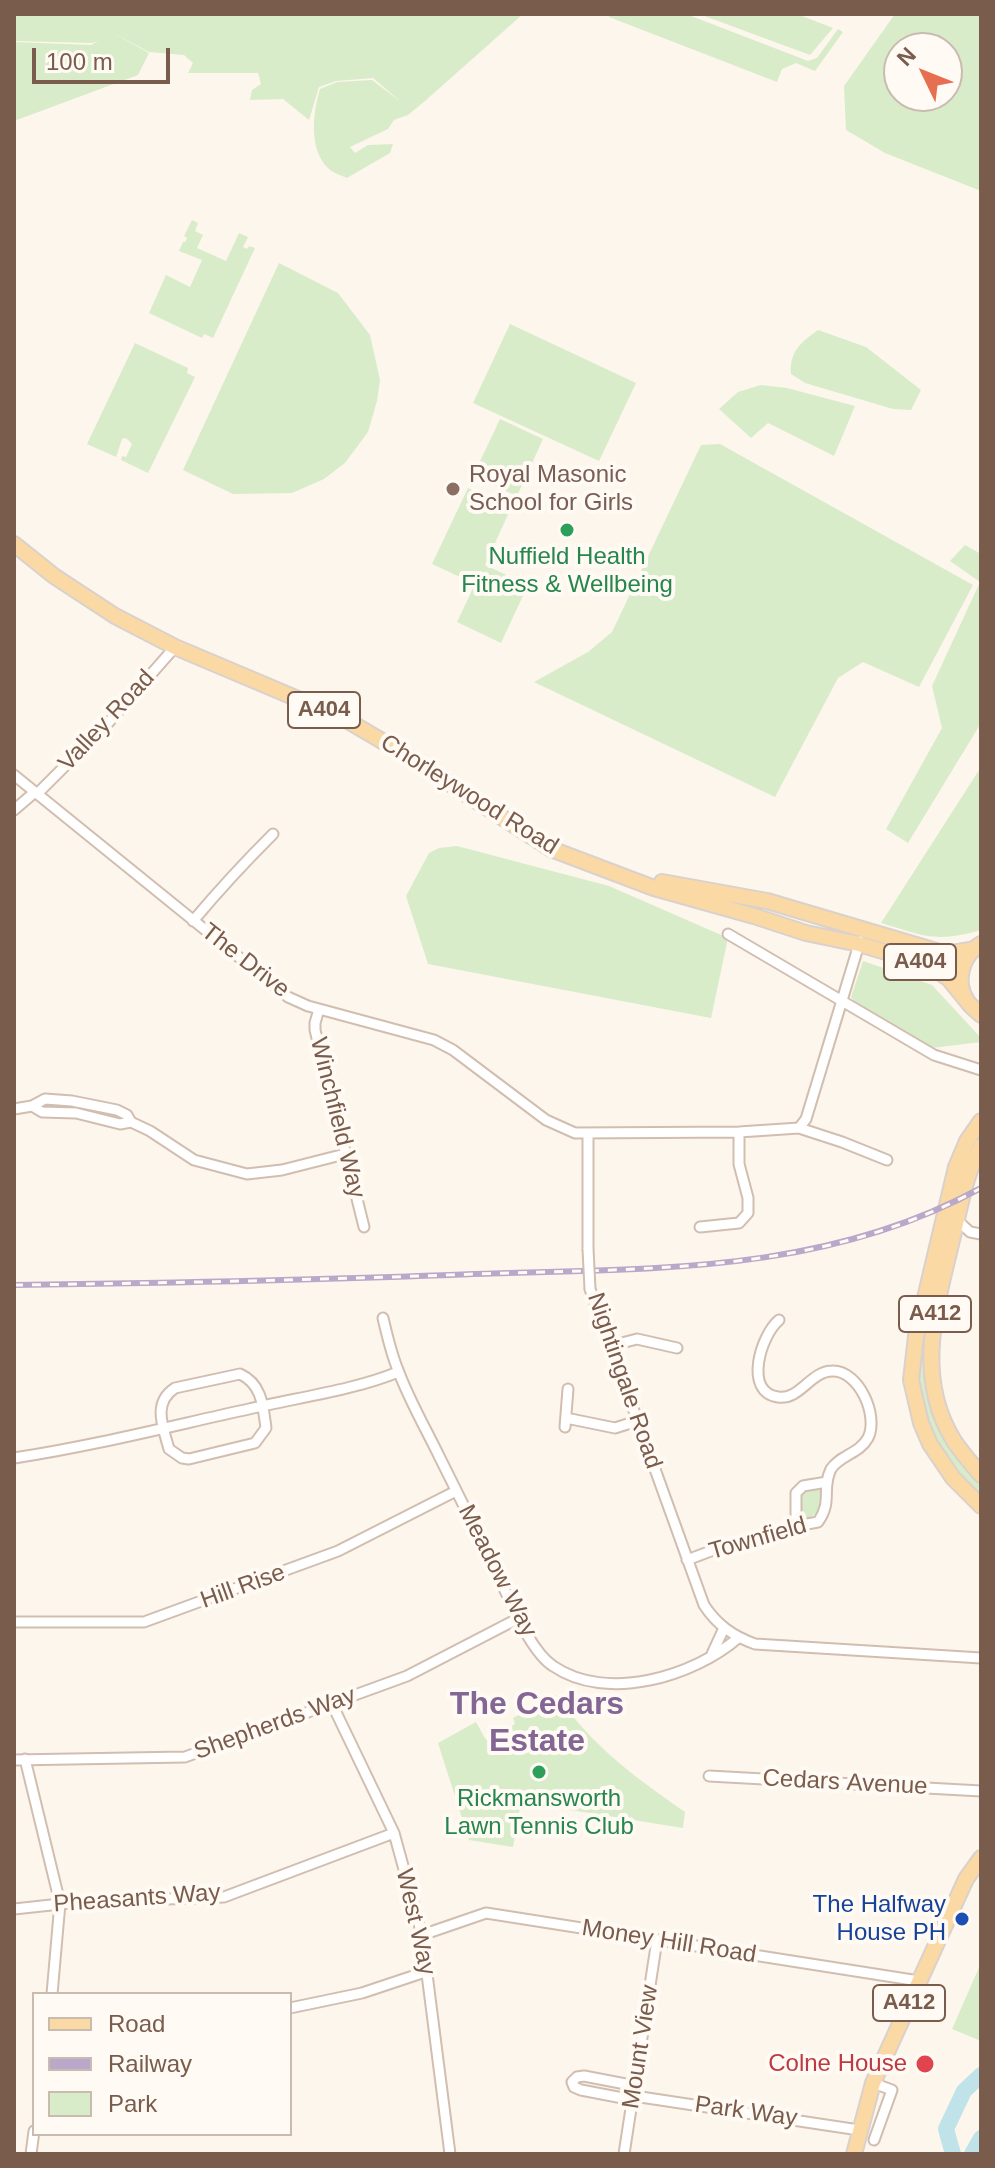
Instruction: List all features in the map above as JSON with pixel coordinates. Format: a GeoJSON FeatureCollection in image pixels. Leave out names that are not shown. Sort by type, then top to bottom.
{"type":"FeatureCollection","features":[{"type":"Feature","properties":{"kind":"main road","name":"Chorleywood Road"},"geometry":{"type":"LineString","coordinates":[[14,544],[54,576],[115,616],[175,647],[343,718],[551,849],[633,879],[767,901],[861,936]]}},
{"type":"Feature","properties":{"kind":"main road","name":"A404"},"geometry":{"type":"LineString","coordinates":[[861,936],[946,954],[976,947]]}},
{"type":"Feature","properties":{"kind":"main road","name":"A404"},"geometry":{"type":"LineString","coordinates":[[861,936],[940,970],[967,1001]]}},
{"type":"Feature","properties":{"kind":"main road"},"geometry":{"type":"LineString","coordinates":[[976,947],[962,966],[963,990],[967,1001],[981,1015]]}},
{"type":"Feature","properties":{"kind":"main road","name":"A412"},"geometry":{"type":"LineString","coordinates":[[981,1121],[967,1141],[956,1167],[916,1336],[911,1380],[921,1423],[930,1444],[953,1478],[981,1506]]}},
{"type":"Feature","properties":{"kind":"main road","name":"A412"},"geometry":{"type":"LineString","coordinates":[[981,1146],[969,1174],[957,1220],[930,1343],[930,1371],[945,1421],[954,1441],[981,1475]]}},
{"type":"Feature","properties":{"kind":"main road","name":"A412"},"geometry":{"type":"LineString","coordinates":[[854,2154],[873,2083],[966,1879],[981,1858]]}},
{"type":"Feature","properties":{"kind":"street","name":"Valley Road"},"geometry":{"type":"LineString","coordinates":[[14,810],[36,793],[109,722],[175,647]]}},
{"type":"Feature","properties":{"kind":"street","name":"The Drive"},"geometry":{"type":"LineString","coordinates":[[14,775],[288,997],[319,1009],[434,1040],[453,1050],[546,1120],[575,1133],[588,1134]]}},
{"type":"Feature","properties":{"kind":"street"},"geometry":{"type":"LineString","coordinates":[[193,921],[236,869],[273,834]]}},
{"type":"Feature","properties":{"kind":"street"},"geometry":{"type":"LineString","coordinates":[[728,934],[934,1055],[981,1070]]}},
{"type":"Feature","properties":{"kind":"street"},"geometry":{"type":"LineString","coordinates":[[799,1128],[806,1119],[861,936]]}},
{"type":"Feature","properties":{"kind":"street","name":"Winchfield Way"},"geometry":{"type":"LineString","coordinates":[[319,1009],[315,1030],[364,1227]]}},
{"type":"Feature","properties":{"kind":"street"},"geometry":{"type":"LineString","coordinates":[[14,1109],[32,1106],[45,1099],[117,1110],[127,1115],[131,1122],[194,1160],[231,1172],[261,1173],[345,1154]]}},
{"type":"Feature","properties":{"kind":"street"},"geometry":{"type":"LineString","coordinates":[[588,1134],[799,1128],[887,1160]]}},
{"type":"Feature","properties":{"kind":"street"},"geometry":{"type":"LineString","coordinates":[[700,1227],[735,1224],[747,1216],[748,1198],[739,1164],[739,1132]]}},
{"type":"Feature","properties":{"kind":"street","name":"Nightingale Road"},"geometry":{"type":"LineString","coordinates":[[588,1134],[590,1289],[704,1605],[717,1623],[738,1638],[764,1645],[981,1658]]}},
{"type":"Feature","properties":{"kind":"street"},"geometry":{"type":"LineString","coordinates":[[957,1220],[970,1232],[981,1234]]}},
{"type":"Feature","properties":{"kind":"street","name":"Meadow Way"},"geometry":{"type":"LineString","coordinates":[[383,1318],[398,1372],[519,1618],[550,1664],[587,1681],[624,1683],[657,1678],[689,1667],[722,1651],[738,1638]]}},
{"type":"Feature","properties":{"kind":"street"},"geometry":{"type":"LineString","coordinates":[[779,1320],[767,1334],[760,1350],[759,1374],[764,1390],[776,1397],[788,1396],[822,1372],[845,1373],[870,1410],[872,1424],[868,1437],[853,1454],[836,1463],[827,1482],[806,1485],[796,1493],[796,1526]]}},
{"type":"Feature","properties":{"kind":"street"},"geometry":{"type":"LineString","coordinates":[[610,1346],[637,1339],[677,1348]]}},
{"type":"Feature","properties":{"kind":"street"},"geometry":{"type":"LineString","coordinates":[[14,1458],[60,1451],[263,1406],[398,1372]]}},
{"type":"Feature","properties":{"kind":"street"},"geometry":{"type":"LineString","coordinates":[[244,1375],[255,1384],[263,1406],[266,1428],[255,1443],[185,1459],[171,1451],[160,1406],[171,1390],[244,1375]]}},
{"type":"Feature","properties":{"kind":"street"},"geometry":{"type":"LineString","coordinates":[[568,1389],[566,1422],[615,1428],[637,1421]]}},
{"type":"Feature","properties":{"kind":"street","name":"Townfield"},"geometry":{"type":"LineString","coordinates":[[687,1560],[724,1546],[814,1524],[827,1505],[827,1482]]}},
{"type":"Feature","properties":{"kind":"street","name":"Hill Rise"},"geometry":{"type":"LineString","coordinates":[[14,1622],[144,1622],[338,1551],[456,1491]]}},
{"type":"Feature","properties":{"kind":"street","name":"Shepherds Way"},"geometry":{"type":"LineString","coordinates":[[19,1760],[185,1757],[407,1676],[519,1618]]}},
{"type":"Feature","properties":{"kind":"street"},"geometry":{"type":"LineString","coordinates":[[712,1654],[724,1628]]}},
{"type":"Feature","properties":{"kind":"street","name":"West Way"},"geometry":{"type":"LineString","coordinates":[[332,1704],[394,1833],[422,1935],[450,2154]]}},
{"type":"Feature","properties":{"kind":"street"},"geometry":{"type":"LineString","coordinates":[[19,1760],[60,1903],[52,1992]]}},
{"type":"Feature","properties":{"kind":"street","name":"Cedars Avenue"},"geometry":{"type":"LineString","coordinates":[[709,1776],[981,1791]]}},
{"type":"Feature","properties":{"kind":"street","name":"Pheasants Way"},"geometry":{"type":"LineString","coordinates":[[14,1909],[60,1903],[224,1897],[394,1833]]}},
{"type":"Feature","properties":{"kind":"street","name":"Money Hill Road"},"geometry":{"type":"LineString","coordinates":[[422,1935],[486,1913],[919,1981]]}},
{"type":"Feature","properties":{"kind":"street","name":"Mount View"},"geometry":{"type":"LineString","coordinates":[[624,2154],[657,1940]]}},
{"type":"Feature","properties":{"kind":"street"},"geometry":{"type":"LineString","coordinates":[[292,2008],[362,1993],[428,1971]]}},
{"type":"Feature","properties":{"kind":"street"},"geometry":{"type":"LineString","coordinates":[[584,2076],[634,2094],[581,2090],[574,2087],[572,2082],[584,2076]]}},
{"type":"Feature","properties":{"kind":"street"},"geometry":{"type":"LineString","coordinates":[[873,2083],[892,2090],[874,2140]]}},
{"type":"Feature","properties":{"kind":"street","name":"Park Way"},"geometry":{"type":"LineString","coordinates":[[634,2094],[859,2130]]}},
{"type":"Feature","properties":{"kind":"green space"},"geometry":{"type":"Polygon","coordinates":[[[14,14],[523,14],[408,115],[394,120],[388,129],[350,147],[355,153],[368,145],[393,144],[390,153],[347,178],[329,169],[318,152],[314,119],[320,89],[337,82],[372,80],[401,102],[373,78],[336,81],[319,87],[309,120],[283,99],[250,100],[252,90],[261,84],[258,73],[188,73],[193,63],[184,55],[149,52],[111,32],[149,53],[138,75],[14,121],[14,42],[91,45],[98,41],[14,41],[14,14]]]}},
{"type":"Feature","properties":{"kind":"green space"},"geometry":{"type":"Polygon","coordinates":[[[610,14],[686,14],[808,61],[817,58],[838,29],[843,32],[815,71],[796,63],[782,69],[777,82],[609,17],[610,14]]]}},
{"type":"Feature","properties":{"kind":"green space"},"geometry":{"type":"Polygon","coordinates":[[[699,14],[797,14],[833,28],[810,55],[699,14]]]}},
{"type":"Feature","properties":{"kind":"green space"},"geometry":{"type":"Polygon","coordinates":[[[895,14],[981,14],[981,191],[885,153],[846,130],[844,86],[895,14]]]}},
{"type":"Feature","properties":{"kind":"green space"},"geometry":{"type":"Polygon","coordinates":[[[192,220],[198,223],[195,231],[203,235],[197,248],[226,261],[239,233],[248,237],[243,247],[255,248],[213,338],[204,334],[202,338],[149,313],[166,275],[190,287],[202,260],[179,251],[192,220]]]}},
{"type":"Feature","properties":{"kind":"green space"},"geometry":{"type":"Polygon","coordinates":[[[279,263],[338,293],[370,335],[380,380],[377,401],[368,432],[345,463],[324,479],[292,493],[233,494],[183,470],[279,263]]]}},
{"type":"Feature","properties":{"kind":"green space"},"geometry":{"type":"Polygon","coordinates":[[[510,324],[636,383],[599,461],[473,403],[510,324]]]}},
{"type":"Feature","properties":{"kind":"green space"},"geometry":{"type":"Polygon","coordinates":[[[818,330],[866,347],[921,390],[911,410],[893,409],[805,383],[791,374],[797,348],[818,330]]]}},
{"type":"Feature","properties":{"kind":"green space"},"geometry":{"type":"Polygon","coordinates":[[[135,343],[188,368],[187,373],[195,377],[148,473],[121,460],[122,456],[126,457],[132,444],[126,438],[122,439],[116,457],[87,444],[135,343]]]}},
{"type":"Feature","properties":{"kind":"green space"},"geometry":{"type":"Polygon","coordinates":[[[761,385],[787,388],[855,406],[834,456],[768,423],[751,438],[719,409],[738,392],[761,385]]]}},
{"type":"Feature","properties":{"kind":"green space"},"geometry":{"type":"Polygon","coordinates":[[[500,419],[543,439],[517,496],[473,476],[500,419]]]}},
{"type":"Feature","properties":{"kind":"green space"},"geometry":{"type":"Polygon","coordinates":[[[720,444],[973,585],[919,687],[863,662],[838,678],[775,797],[534,682],[588,652],[612,632],[701,445],[720,444]]]}},
{"type":"Feature","properties":{"kind":"green space"},"geometry":{"type":"Polygon","coordinates":[[[468,488],[511,508],[485,565],[528,585],[501,643],[457,622],[475,584],[432,564],[468,488]]]}},
{"type":"Feature","properties":{"kind":"green space"},"geometry":{"type":"Polygon","coordinates":[[[965,545],[981,554],[981,723],[908,843],[886,829],[942,728],[932,686],[980,582],[950,561],[965,545]]]}},
{"type":"Feature","properties":{"kind":"green space"},"geometry":{"type":"Polygon","coordinates":[[[981,767],[981,930],[941,937],[881,923],[981,767]]]}},
{"type":"Feature","properties":{"kind":"green space"},"geometry":{"type":"Polygon","coordinates":[[[457,846],[609,886],[728,938],[711,1018],[428,964],[406,896],[429,853],[439,848],[457,846]]]}},
{"type":"Feature","properties":{"kind":"green space"},"geometry":{"type":"Polygon","coordinates":[[[863,961],[932,985],[981,1038],[981,1042],[932,1048],[862,1010],[851,997],[863,961]]]}},
{"type":"Feature","properties":{"kind":"green space"},"geometry":{"type":"Polygon","coordinates":[[[919,1340],[930,1401],[949,1439],[981,1483],[981,1503],[956,1475],[928,1430],[915,1377],[919,1340]]]}},
{"type":"Feature","properties":{"kind":"green space"},"geometry":{"type":"Polygon","coordinates":[[[814,1488],[820,1490],[823,1499],[820,1511],[808,1519],[801,1512],[800,1500],[803,1493],[814,1488]]]}},
{"type":"Feature","properties":{"kind":"green space","name":"Rickmansworth Lawn Tennis Club"},"geometry":{"type":"Polygon","coordinates":[[[556,1695],[615,1760],[685,1812],[683,1828],[521,1802],[513,1847],[469,1840],[438,1743],[476,1722],[486,1740],[515,1724],[513,1718],[556,1695]]]}},
{"type":"Feature","properties":{"kind":"green space"},"geometry":{"type":"Polygon","coordinates":[[[981,1963],[981,2041],[952,2029],[981,1963]]]}},
{"type":"Feature","properties":{"kind":"waterway"},"geometry":{"type":"LineString","coordinates":[[953,2154],[946,2129],[964,2091],[981,2075]]}},
{"type":"Feature","properties":{"kind":"waterway"},"geometry":{"type":"LineString","coordinates":[[972,2154],[981,2138]]}},
{"type":"Feature","properties":{"kind":"railway"},"geometry":{"type":"LineString","coordinates":[[14,1285],[605,1270],[734,1261],[797,1252],[859,1237],[921,1216],[981,1188]]}},
{"type":"Feature","properties":{"kind":"place","name":"Royal Masonic School for Girls"},"geometry":{"type":"Point","coordinates":[453,489]}},
{"type":"Feature","properties":{"kind":"place","name":"Nuffield Health Fitness & Wellbeing"},"geometry":{"type":"Point","coordinates":[567,530]}},
{"type":"Feature","properties":{"kind":"place","name":"Rickmansworth Lawn Tennis Club"},"geometry":{"type":"Point","coordinates":[539,1772]}},
{"type":"Feature","properties":{"kind":"place","name":"The Halfway House PH"},"geometry":{"type":"Point","coordinates":[962,1919]}},
{"type":"Feature","properties":{"kind":"place","name":"Colne House"},"geometry":{"type":"Point","coordinates":[925,2064]}},
{"type":"Feature","properties":{"kind":"district","name":"The Cedars Estate"},"geometry":{"type":"Point","coordinates":[537,1724]}}]}
